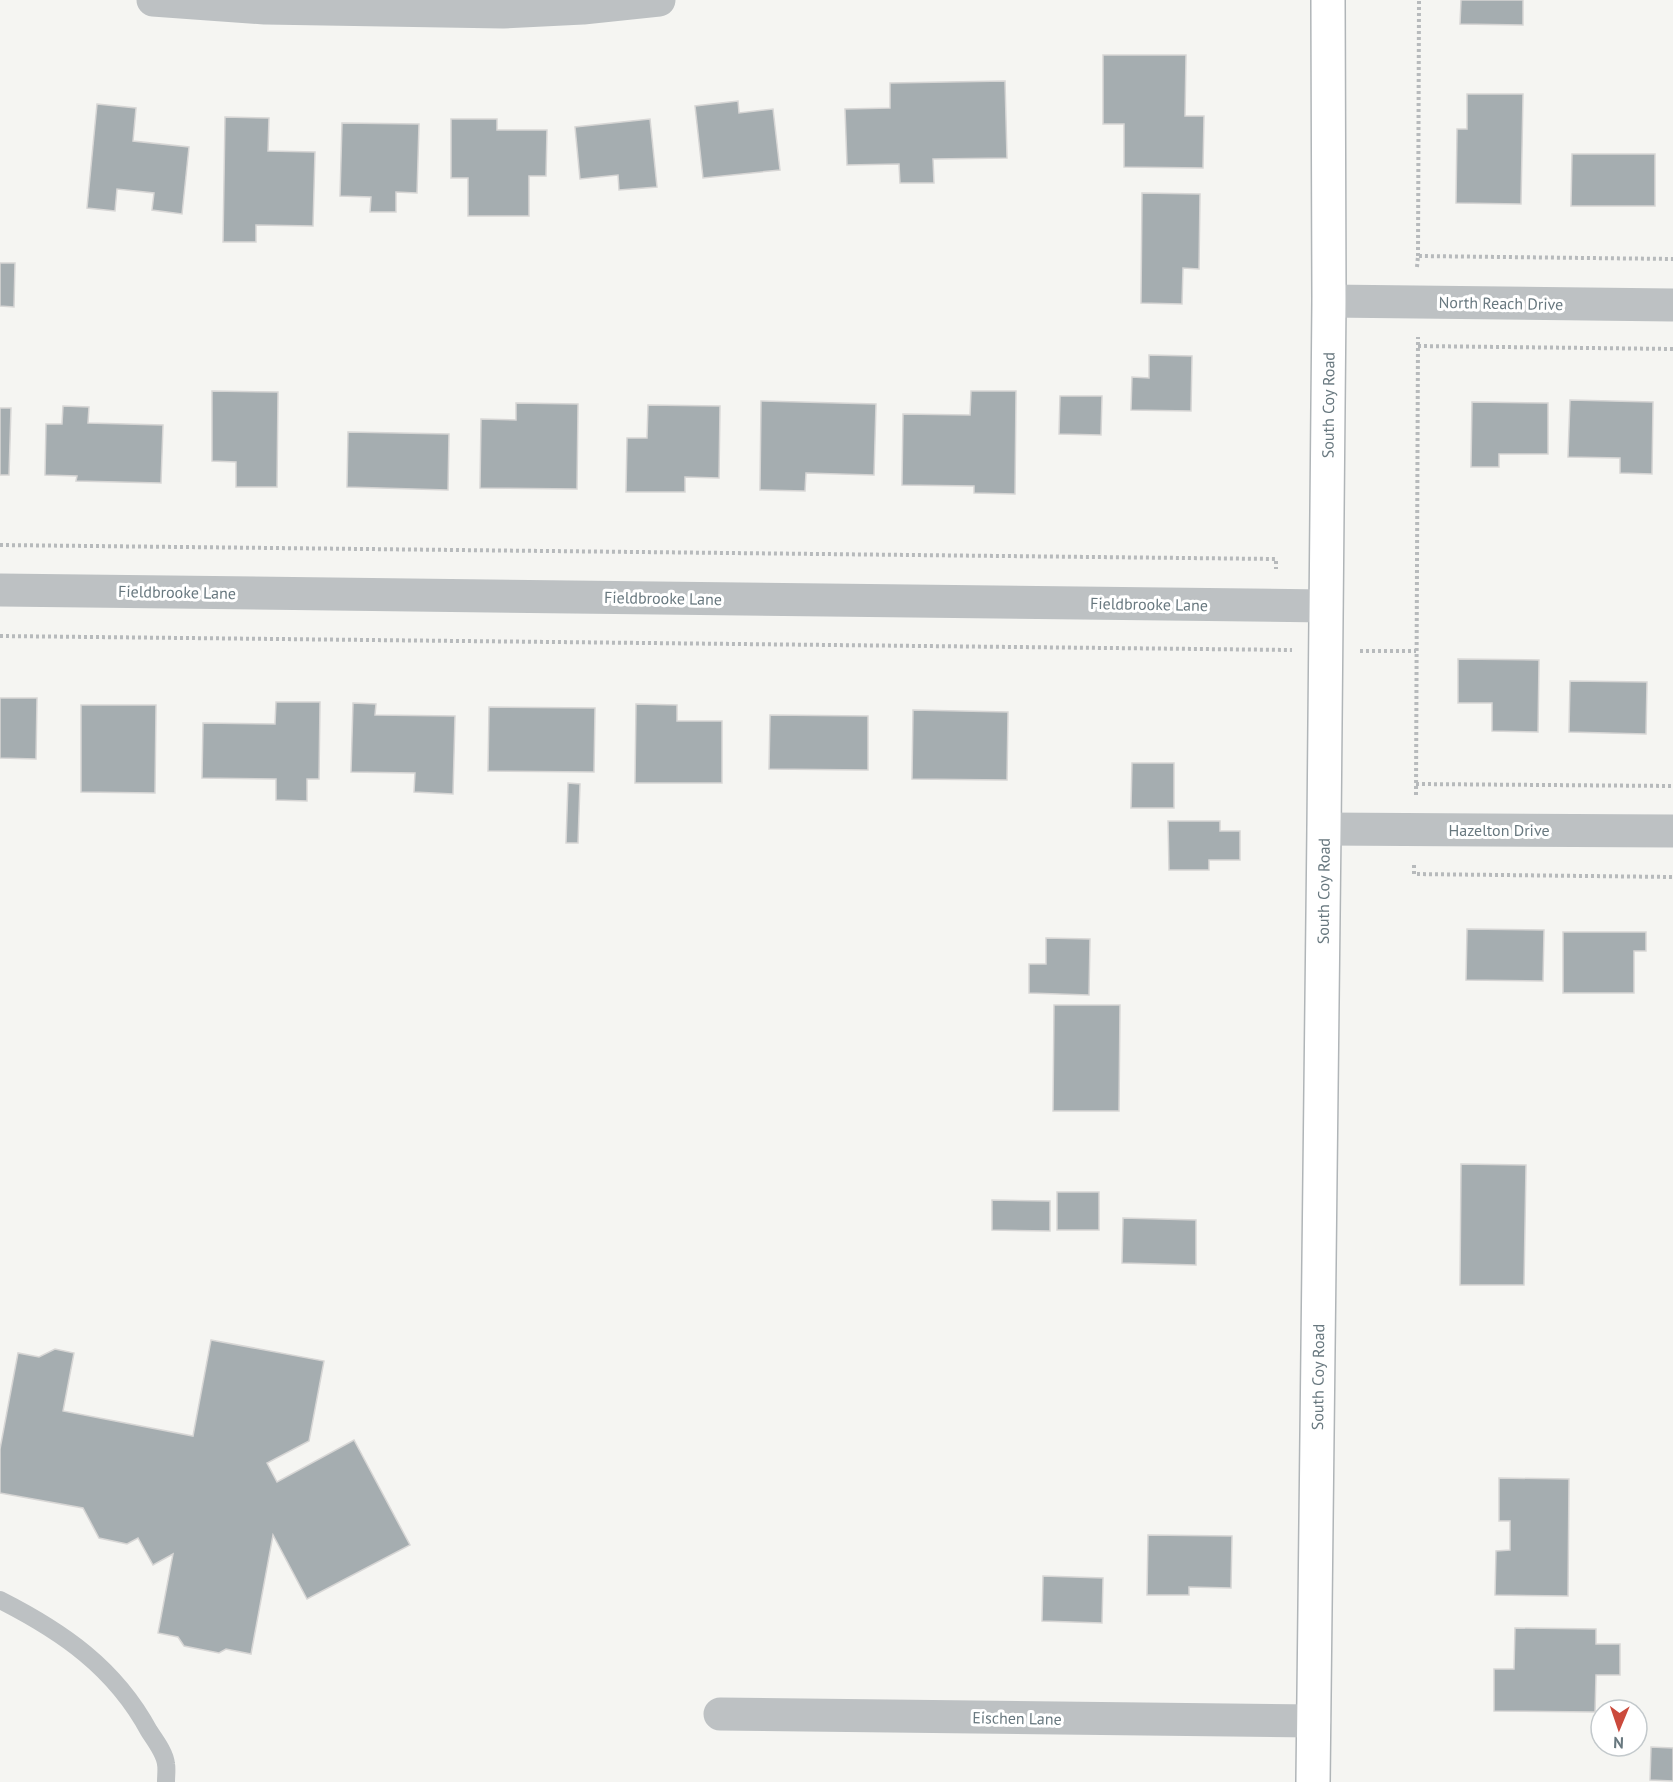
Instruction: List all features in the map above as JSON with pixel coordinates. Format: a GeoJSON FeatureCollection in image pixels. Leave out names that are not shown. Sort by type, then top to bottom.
{"type":"FeatureCollection","features":[{"type":"Feature","properties":{"kind":"street"},"geometry":{"type":"LineString","coordinates":[[153,0],[265,8],[503,12],[583,9],[659,0]]}},
{"type":"Feature","properties":{"kind":"street","name":"South Coy Road"},"geometry":{"type":"LineString","coordinates":[[1313,1782],[1329,301],[1328,0]]}},
{"type":"Feature","properties":{"kind":"street","name":"North Reach Drive"},"geometry":{"type":"LineString","coordinates":[[1329,301],[1673,305]]}},
{"type":"Feature","properties":{"kind":"street","name":"Fieldbrooke Lane"},"geometry":{"type":"LineString","coordinates":[[0,590],[1326,606]]}},
{"type":"Feature","properties":{"kind":"street","name":"Hazelton Drive"},"geometry":{"type":"LineString","coordinates":[[1324,829],[1673,831]]}},
{"type":"Feature","properties":{"kind":"street","name":"Eischen Lane"},"geometry":{"type":"LineString","coordinates":[[720,1714],[1314,1721]]}},
{"type":"Feature","properties":{"kind":"lane"},"geometry":{"type":"LineString","coordinates":[[0,1600],[39,1619],[85,1653],[112,1677],[143,1719],[166,1762],[166,1782]]}},
{"type":"Feature","properties":{"kind":"path"},"geometry":{"type":"LineString","coordinates":[[1418,256],[1419,0]]}},
{"type":"Feature","properties":{"kind":"path"},"geometry":{"type":"LineString","coordinates":[[1416,651],[1418,346],[1673,349]]}},
{"type":"Feature","properties":{"kind":"path"},"geometry":{"type":"LineString","coordinates":[[0,545],[1276,559],[1275,649],[0,636]]}},
{"type":"Feature","properties":{"kind":"path"},"geometry":{"type":"LineString","coordinates":[[1416,784],[1673,786]]}},
{"type":"Feature","properties":{"kind":"building"},"geometry":{"type":"Polygon","coordinates":[[[1461,0],[1523,0],[1523,25],[1460,24],[1461,0]]]}},
{"type":"Feature","properties":{"kind":"building"},"geometry":{"type":"Polygon","coordinates":[[[1103,55],[1186,55],[1185,116],[1204,116],[1203,168],[1124,167],[1124,124],[1103,124],[1103,55]]]}},
{"type":"Feature","properties":{"kind":"building"},"geometry":{"type":"Polygon","coordinates":[[[1005,81],[1007,158],[933,159],[934,183],[900,183],[899,164],[847,165],[845,109],[890,108],[890,83],[1005,81]]]}},
{"type":"Feature","properties":{"kind":"building"},"geometry":{"type":"Polygon","coordinates":[[[1467,94],[1523,94],[1521,204],[1456,203],[1457,129],[1467,129],[1467,94]]]}},
{"type":"Feature","properties":{"kind":"building"},"geometry":{"type":"Polygon","coordinates":[[[738,101],[739,113],[773,109],[780,170],[703,178],[695,106],[738,101]]]}},
{"type":"Feature","properties":{"kind":"building"},"geometry":{"type":"Polygon","coordinates":[[[97,104],[136,108],[133,141],[189,147],[182,214],[152,210],[154,193],[117,189],[115,211],[87,208],[97,104]]]}},
{"type":"Feature","properties":{"kind":"building"},"geometry":{"type":"Polygon","coordinates":[[[225,117],[269,118],[268,151],[315,152],[313,226],[256,225],[256,242],[223,242],[225,117]]]}},
{"type":"Feature","properties":{"kind":"building"},"geometry":{"type":"Polygon","coordinates":[[[451,119],[497,119],[497,130],[547,130],[546,176],[529,176],[529,216],[468,216],[468,178],[451,178],[451,119]]]}},
{"type":"Feature","properties":{"kind":"building"},"geometry":{"type":"Polygon","coordinates":[[[650,119],[657,187],[619,190],[618,175],[580,179],[575,127],[650,119]]]}},
{"type":"Feature","properties":{"kind":"building"},"geometry":{"type":"Polygon","coordinates":[[[342,123],[419,124],[417,193],[396,192],[396,212],[370,212],[371,197],[340,196],[342,123]]]}},
{"type":"Feature","properties":{"kind":"building"},"geometry":{"type":"Polygon","coordinates":[[[1572,154],[1655,154],[1655,206],[1571,206],[1572,154]]]}},
{"type":"Feature","properties":{"kind":"building"},"geometry":{"type":"Polygon","coordinates":[[[1142,193],[1200,194],[1199,269],[1183,268],[1182,304],[1141,303],[1142,193]]]}},
{"type":"Feature","properties":{"kind":"building"},"geometry":{"type":"Polygon","coordinates":[[[0,263],[15,263],[14,307],[0,306],[0,263]]]}},
{"type":"Feature","properties":{"kind":"building"},"geometry":{"type":"Polygon","coordinates":[[[1149,355],[1192,356],[1191,411],[1131,410],[1132,377],[1149,378],[1149,355]]]}},
{"type":"Feature","properties":{"kind":"building"},"geometry":{"type":"Polygon","coordinates":[[[212,391],[278,392],[277,487],[236,487],[236,462],[212,461],[212,391]]]}},
{"type":"Feature","properties":{"kind":"building"},"geometry":{"type":"Polygon","coordinates":[[[971,391],[1016,391],[1015,494],[974,493],[974,486],[902,485],[903,414],[970,415],[971,391]]]}},
{"type":"Feature","properties":{"kind":"building"},"geometry":{"type":"Polygon","coordinates":[[[1060,396],[1102,396],[1101,435],[1059,434],[1060,396]]]}},
{"type":"Feature","properties":{"kind":"building"},"geometry":{"type":"Polygon","coordinates":[[[1570,400],[1653,402],[1652,474],[1620,473],[1620,458],[1568,457],[1570,400]]]}},
{"type":"Feature","properties":{"kind":"building"},"geometry":{"type":"Polygon","coordinates":[[[761,401],[876,404],[874,475],[806,473],[805,491],[760,490],[761,401]]]}},
{"type":"Feature","properties":{"kind":"building"},"geometry":{"type":"Polygon","coordinates":[[[1472,402],[1548,403],[1548,454],[1499,454],[1499,467],[1471,467],[1472,402]]]}},
{"type":"Feature","properties":{"kind":"building"},"geometry":{"type":"Polygon","coordinates":[[[516,403],[578,404],[577,489],[480,488],[481,419],[516,420],[516,403]]]}},
{"type":"Feature","properties":{"kind":"building"},"geometry":{"type":"Polygon","coordinates":[[[648,405],[720,406],[719,478],[685,477],[685,492],[626,492],[627,438],[647,438],[648,405]]]}},
{"type":"Feature","properties":{"kind":"building"},"geometry":{"type":"Polygon","coordinates":[[[63,406],[89,407],[88,423],[163,425],[161,483],[76,481],[77,476],[45,475],[46,424],[62,424],[63,406]]]}},
{"type":"Feature","properties":{"kind":"building"},"geometry":{"type":"Polygon","coordinates":[[[0,408],[11,408],[9,475],[0,475],[0,408]]]}},
{"type":"Feature","properties":{"kind":"building"},"geometry":{"type":"Polygon","coordinates":[[[348,432],[449,434],[448,490],[347,487],[348,432]]]}},
{"type":"Feature","properties":{"kind":"building"},"geometry":{"type":"Polygon","coordinates":[[[1458,659],[1539,660],[1538,732],[1492,731],[1492,703],[1458,703],[1458,659]]]}},
{"type":"Feature","properties":{"kind":"building"},"geometry":{"type":"Polygon","coordinates":[[[1570,681],[1647,682],[1646,734],[1569,732],[1570,681]]]}},
{"type":"Feature","properties":{"kind":"building"},"geometry":{"type":"Polygon","coordinates":[[[0,698],[37,698],[36,759],[0,758],[0,698]]]}},
{"type":"Feature","properties":{"kind":"building"},"geometry":{"type":"Polygon","coordinates":[[[276,702],[320,702],[319,779],[307,779],[307,801],[276,800],[276,779],[202,778],[203,723],[275,724],[276,702]]]}},
{"type":"Feature","properties":{"kind":"building"},"geometry":{"type":"Polygon","coordinates":[[[353,703],[376,704],[375,715],[455,716],[453,794],[414,792],[415,773],[351,772],[353,703]]]}},
{"type":"Feature","properties":{"kind":"building"},"geometry":{"type":"Polygon","coordinates":[[[636,704],[677,705],[677,721],[722,721],[722,783],[635,783],[636,704]]]}},
{"type":"Feature","properties":{"kind":"building"},"geometry":{"type":"Polygon","coordinates":[[[81,705],[156,705],[155,793],[81,792],[81,705]]]}},
{"type":"Feature","properties":{"kind":"building"},"geometry":{"type":"Polygon","coordinates":[[[489,707],[595,708],[594,772],[488,771],[489,707]]]}},
{"type":"Feature","properties":{"kind":"building"},"geometry":{"type":"Polygon","coordinates":[[[913,710],[1008,712],[1007,780],[912,779],[913,710]]]}},
{"type":"Feature","properties":{"kind":"building"},"geometry":{"type":"Polygon","coordinates":[[[770,715],[868,716],[868,770],[769,769],[770,715]]]}},
{"type":"Feature","properties":{"kind":"building"},"geometry":{"type":"Polygon","coordinates":[[[1132,763],[1174,763],[1174,808],[1131,808],[1132,763]]]}},
{"type":"Feature","properties":{"kind":"building"},"geometry":{"type":"Polygon","coordinates":[[[568,783],[580,784],[578,843],[566,843],[568,783]]]}},
{"type":"Feature","properties":{"kind":"building"},"geometry":{"type":"Polygon","coordinates":[[[1168,821],[1220,821],[1220,831],[1240,831],[1240,860],[1209,860],[1209,870],[1169,870],[1168,821]]]}},
{"type":"Feature","properties":{"kind":"building"},"geometry":{"type":"Polygon","coordinates":[[[1467,929],[1544,930],[1543,981],[1466,980],[1467,929]]]}},
{"type":"Feature","properties":{"kind":"building"},"geometry":{"type":"Polygon","coordinates":[[[1563,932],[1646,932],[1646,951],[1634,951],[1634,993],[1563,993],[1563,932]]]}},
{"type":"Feature","properties":{"kind":"building"},"geometry":{"type":"Polygon","coordinates":[[[1046,938],[1090,939],[1089,995],[1029,993],[1029,964],[1046,964],[1046,938]]]}},
{"type":"Feature","properties":{"kind":"building"},"geometry":{"type":"Polygon","coordinates":[[[1054,1005],[1120,1005],[1119,1111],[1053,1111],[1054,1005]]]}},
{"type":"Feature","properties":{"kind":"building"},"geometry":{"type":"Polygon","coordinates":[[[1461,1164],[1526,1165],[1524,1285],[1460,1285],[1461,1164]]]}},
{"type":"Feature","properties":{"kind":"building"},"geometry":{"type":"Polygon","coordinates":[[[1057,1192],[1099,1192],[1099,1230],[1057,1230],[1057,1192]]]}},
{"type":"Feature","properties":{"kind":"building"},"geometry":{"type":"Polygon","coordinates":[[[992,1200],[1050,1201],[1050,1231],[992,1230],[992,1200]]]}},
{"type":"Feature","properties":{"kind":"building"},"geometry":{"type":"Polygon","coordinates":[[[1123,1218],[1196,1220],[1196,1265],[1122,1263],[1123,1218]]]}},
{"type":"Feature","properties":{"kind":"building"},"geometry":{"type":"Polygon","coordinates":[[[211,1340],[324,1361],[309,1441],[267,1463],[277,1482],[354,1440],[410,1545],[307,1599],[273,1535],[251,1654],[226,1649],[219,1653],[184,1646],[178,1637],[158,1633],[173,1554],[153,1565],[138,1538],[127,1544],[99,1538],[83,1508],[0,1493],[0,1449],[18,1353],[39,1357],[55,1349],[74,1353],[63,1411],[193,1436],[211,1340]]]}},
{"type":"Feature","properties":{"kind":"building"},"geometry":{"type":"Polygon","coordinates":[[[1499,1478],[1569,1479],[1568,1596],[1495,1595],[1496,1551],[1510,1550],[1510,1521],[1499,1521],[1499,1478]]]}},
{"type":"Feature","properties":{"kind":"building"},"geometry":{"type":"Polygon","coordinates":[[[1148,1535],[1232,1536],[1231,1588],[1189,1587],[1189,1595],[1147,1595],[1148,1535]]]}},
{"type":"Feature","properties":{"kind":"building"},"geometry":{"type":"Polygon","coordinates":[[[1043,1576],[1103,1578],[1102,1623],[1042,1621],[1043,1576]]]}},
{"type":"Feature","properties":{"kind":"building"},"geometry":{"type":"Polygon","coordinates":[[[1515,1628],[1596,1629],[1596,1644],[1620,1644],[1620,1675],[1596,1675],[1595,1698],[1589,1698],[1589,1712],[1494,1711],[1494,1669],[1514,1669],[1515,1628]]]}},
{"type":"Feature","properties":{"kind":"building"},"geometry":{"type":"Polygon","coordinates":[[[1651,1747],[1673,1748],[1673,1781],[1650,1780],[1651,1747]]]}}]}
